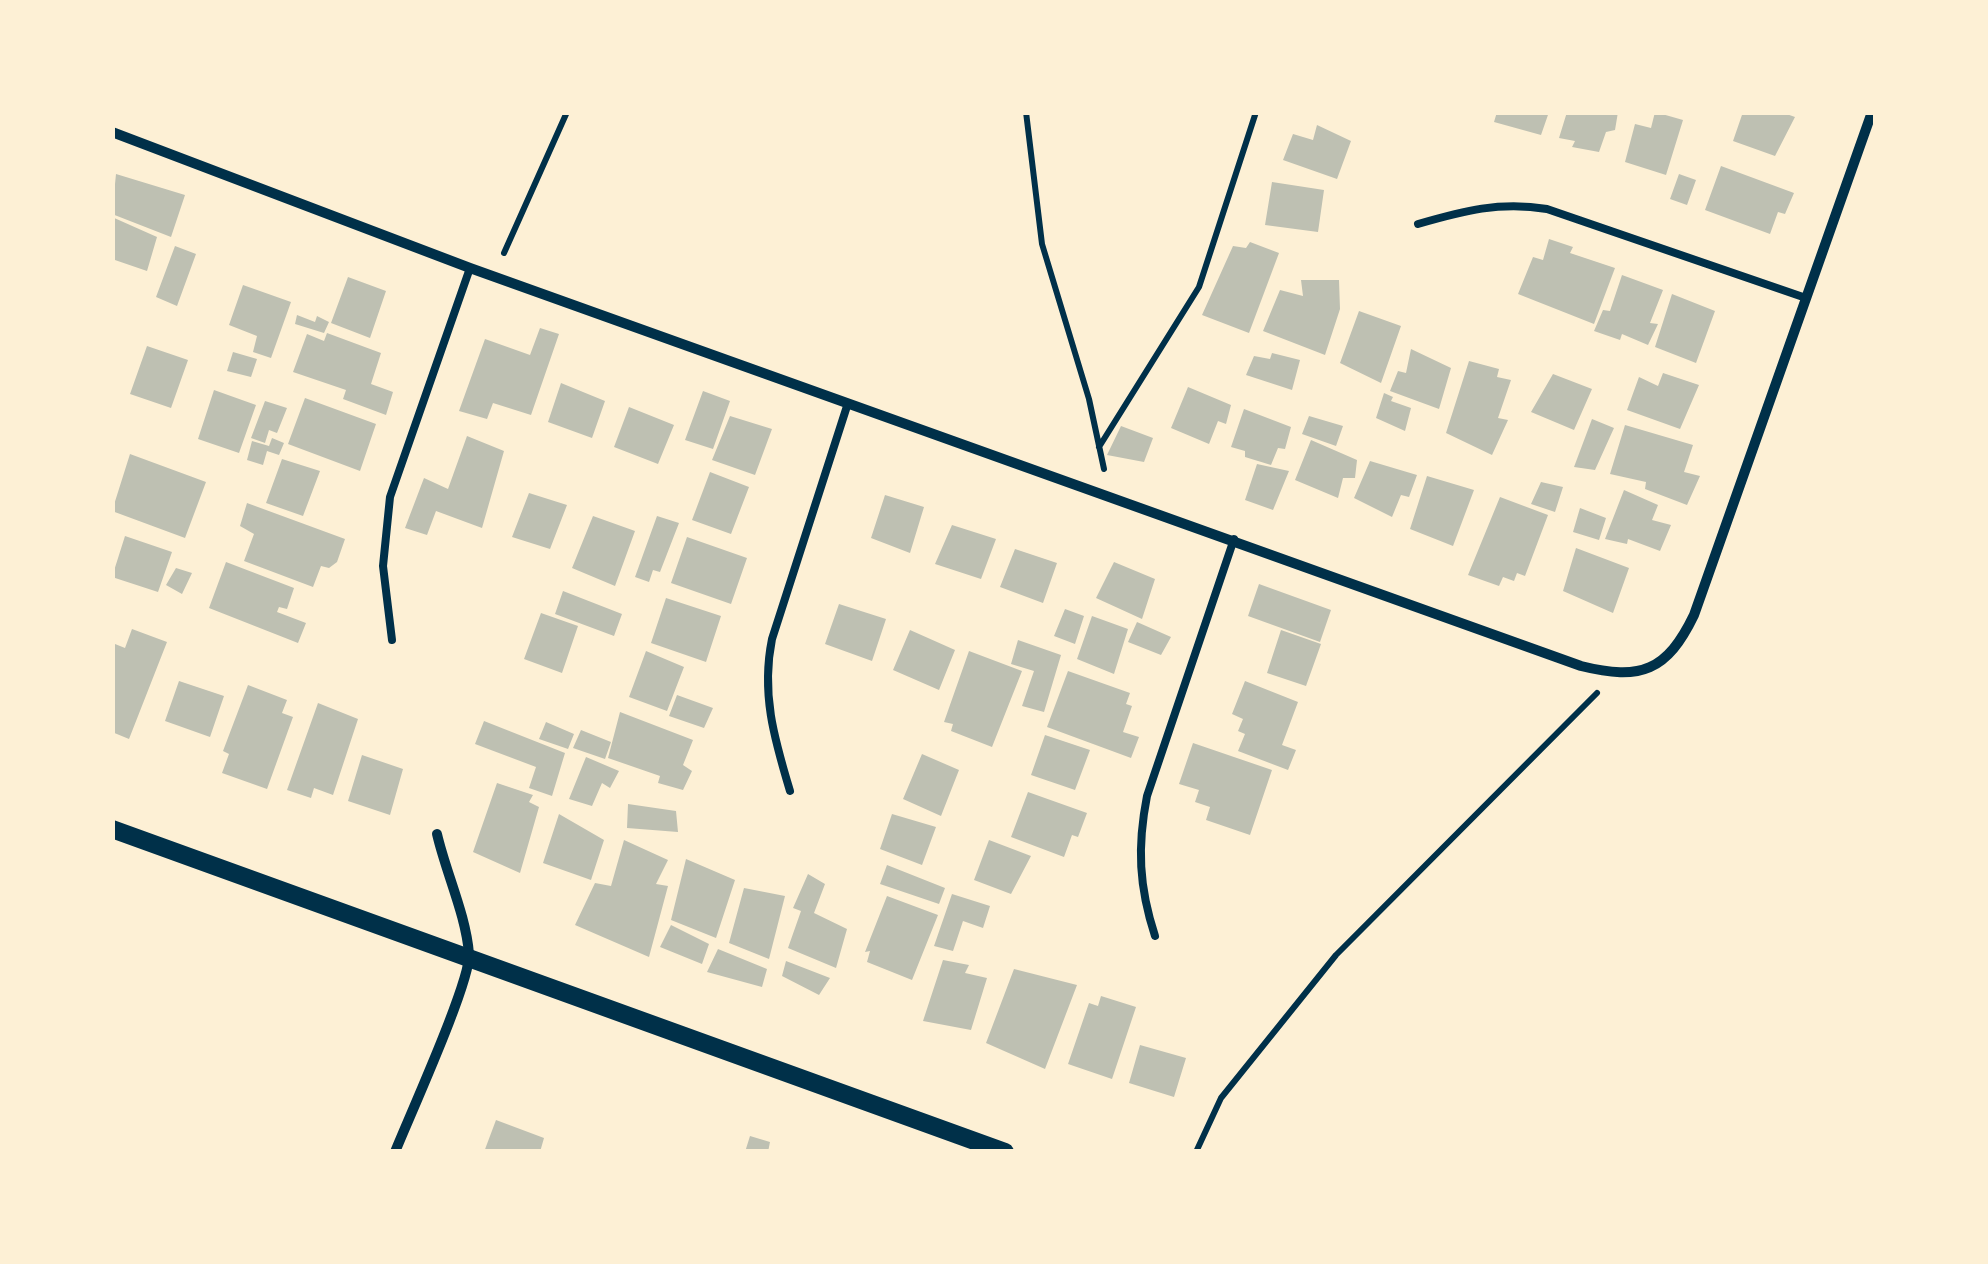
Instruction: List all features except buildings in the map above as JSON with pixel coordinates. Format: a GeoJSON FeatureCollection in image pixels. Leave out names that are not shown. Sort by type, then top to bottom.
{"type":"FeatureCollection","features":[{"type":"Feature","properties":{"kind":"street"},"geometry":{"type":"LineString","coordinates":[[112,132],[470,268],[1616,675],[1641,672],[1664,662],[1681,643],[1872,112]]}},
{"type":"Feature","properties":{"kind":"street"},"geometry":{"type":"LineString","coordinates":[[112,828],[1004,1152]]}},
{"type":"Feature","properties":{"kind":"street"},"geometry":{"type":"LineString","coordinates":[[396,1152],[470,959],[463,920],[448,884],[437,834]]}},
{"type":"Feature","properties":{"kind":"lane"},"geometry":{"type":"LineString","coordinates":[[1418,224],[1485,205],[1547,209],[1806,298]]}},
{"type":"Feature","properties":{"kind":"lane"},"geometry":{"type":"LineString","coordinates":[[392,640],[382,566],[390,496],[470,268]]}},
{"type":"Feature","properties":{"kind":"lane"},"geometry":{"type":"LineString","coordinates":[[790,791],[775,743],[765,676],[772,638],[848,403]]}},
{"type":"Feature","properties":{"kind":"lane"},"geometry":{"type":"LineString","coordinates":[[1155,936],[1140,874],[1140,827],[1234,539]]}},
{"type":"Feature","properties":{"kind":"path"},"geometry":{"type":"LineString","coordinates":[[493,276],[567,112]]}},
{"type":"Feature","properties":{"kind":"path"},"geometry":{"type":"LineString","coordinates":[[1026,112],[1042,244],[1089,399],[1109,495]]}},
{"type":"Feature","properties":{"kind":"path"},"geometry":{"type":"LineString","coordinates":[[1099,447],[1199,287],[1256,112]]}},
{"type":"Feature","properties":{"kind":"path"},"geometry":{"type":"LineString","coordinates":[[1196,1152],[1221,1098],[1336,955],[1616,675]]}}]}
